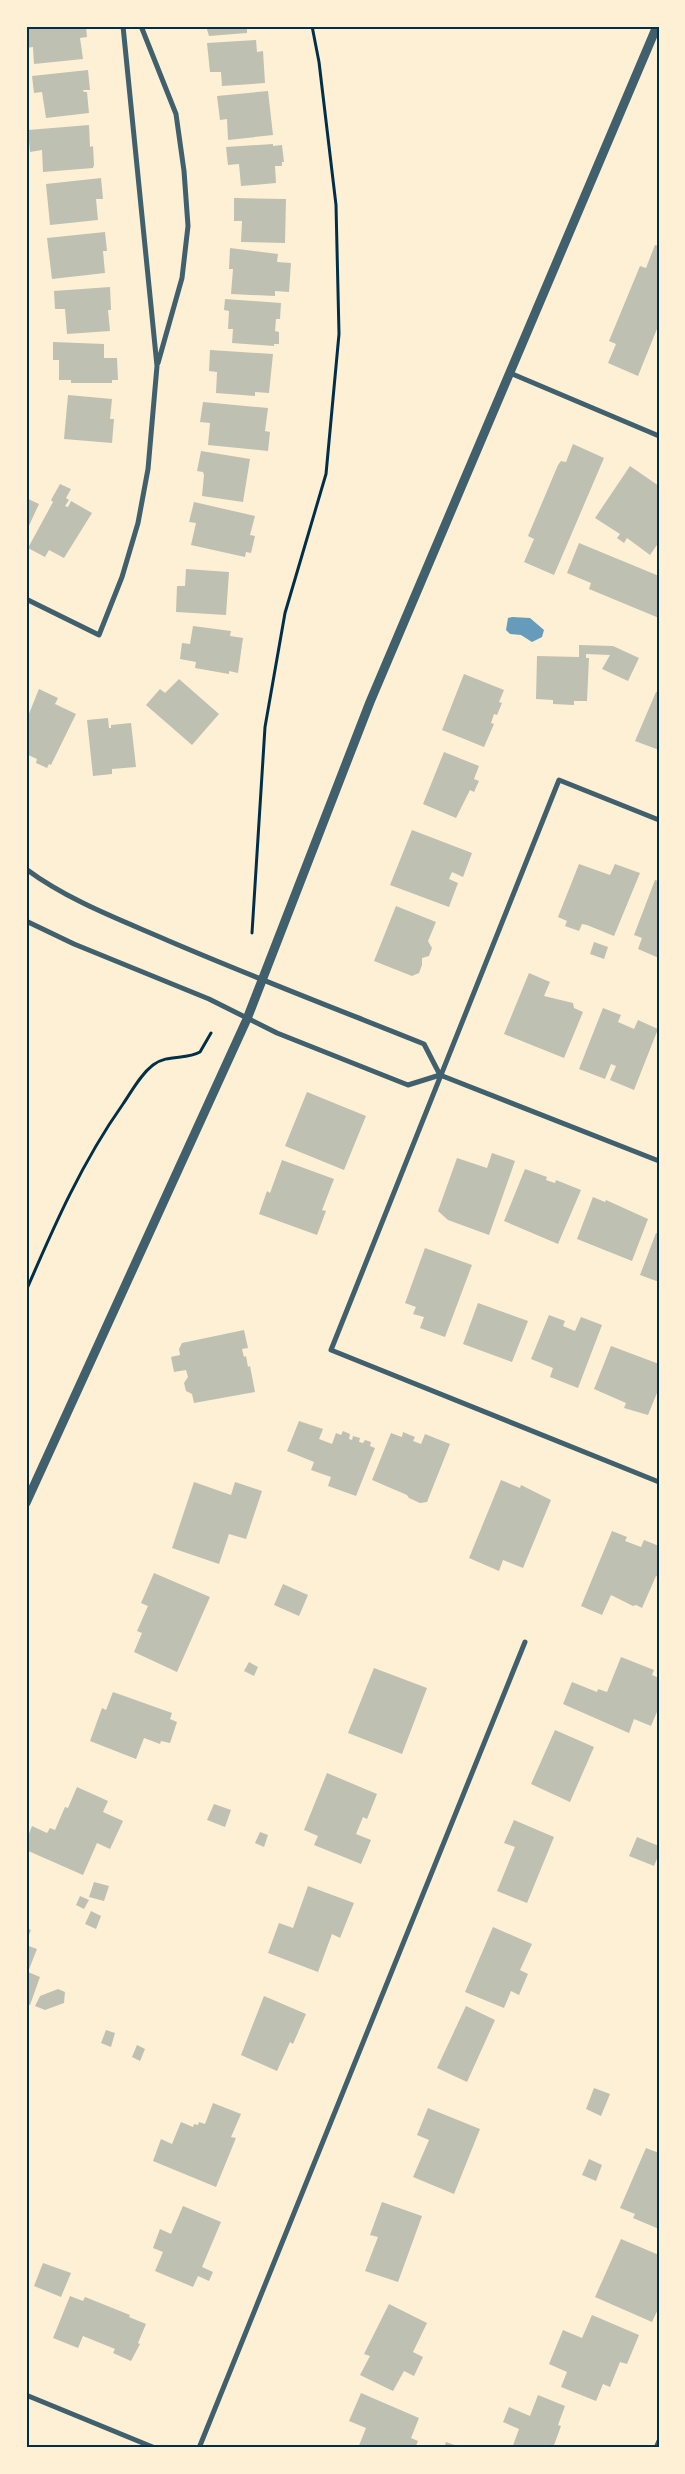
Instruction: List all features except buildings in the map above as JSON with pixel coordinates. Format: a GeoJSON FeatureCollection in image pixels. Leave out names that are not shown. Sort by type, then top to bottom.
{"type":"FeatureCollection","features":[{"type":"Feature","properties":{"kind":"street"},"geometry":{"type":"LineString","coordinates":[[26,599],[99,635],[122,577],[138,523],[150,453],[157,366],[123,26]]}},
{"type":"Feature","properties":{"kind":"street"},"geometry":{"type":"LineString","coordinates":[[141,26],[176,114],[184,171],[188,226],[182,278],[157,366]]}},
{"type":"Feature","properties":{"kind":"street"},"geometry":{"type":"LineString","coordinates":[[26,1503],[247,1019],[370,702],[657,26]]}},
{"type":"Feature","properties":{"kind":"street"},"geometry":{"type":"LineString","coordinates":[[510,373],[659,436]]}},
{"type":"Feature","properties":{"kind":"street"},"geometry":{"type":"LineString","coordinates":[[659,820],[559,780],[331,1350],[659,1482]]}},
{"type":"Feature","properties":{"kind":"street"},"geometry":{"type":"LineString","coordinates":[[26,869],[42,881],[92,907],[263,980],[424,1044],[440,1075]]}},
{"type":"Feature","properties":{"kind":"street"},"geometry":{"type":"LineString","coordinates":[[26,921],[74,944],[209,999],[247,1019],[408,1085],[440,1075],[659,1162]]}},
{"type":"Feature","properties":{"kind":"street"},"geometry":{"type":"LineString","coordinates":[[199,2448],[526,1642]]}},
{"type":"Feature","properties":{"kind":"street"},"geometry":{"type":"LineString","coordinates":[[26,2395],[154,2448]]}},
{"type":"Feature","properties":{"kind":"street"},"geometry":{"type":"LineString","coordinates":[[656,2448],[659,2441]]}},
{"type":"Feature","properties":{"kind":"path"},"geometry":{"type":"LineString","coordinates":[[252,933],[265,727],[285,613],[326,474],[340,334],[336,205],[319,62],[312,26]]}},
{"type":"Feature","properties":{"kind":"path"},"geometry":{"type":"LineString","coordinates":[[26,1291],[66,1199],[105,1129],[142,1077],[154,1064],[175,1056],[200,1052],[211,1033]]}},
{"type":"Feature","properties":{"kind":"water"},"geometry":{"type":"Polygon","coordinates":[[[508,618],[530,618],[544,630],[542,637],[532,642],[521,635],[510,634],[506,630],[508,618]]]}}]}
